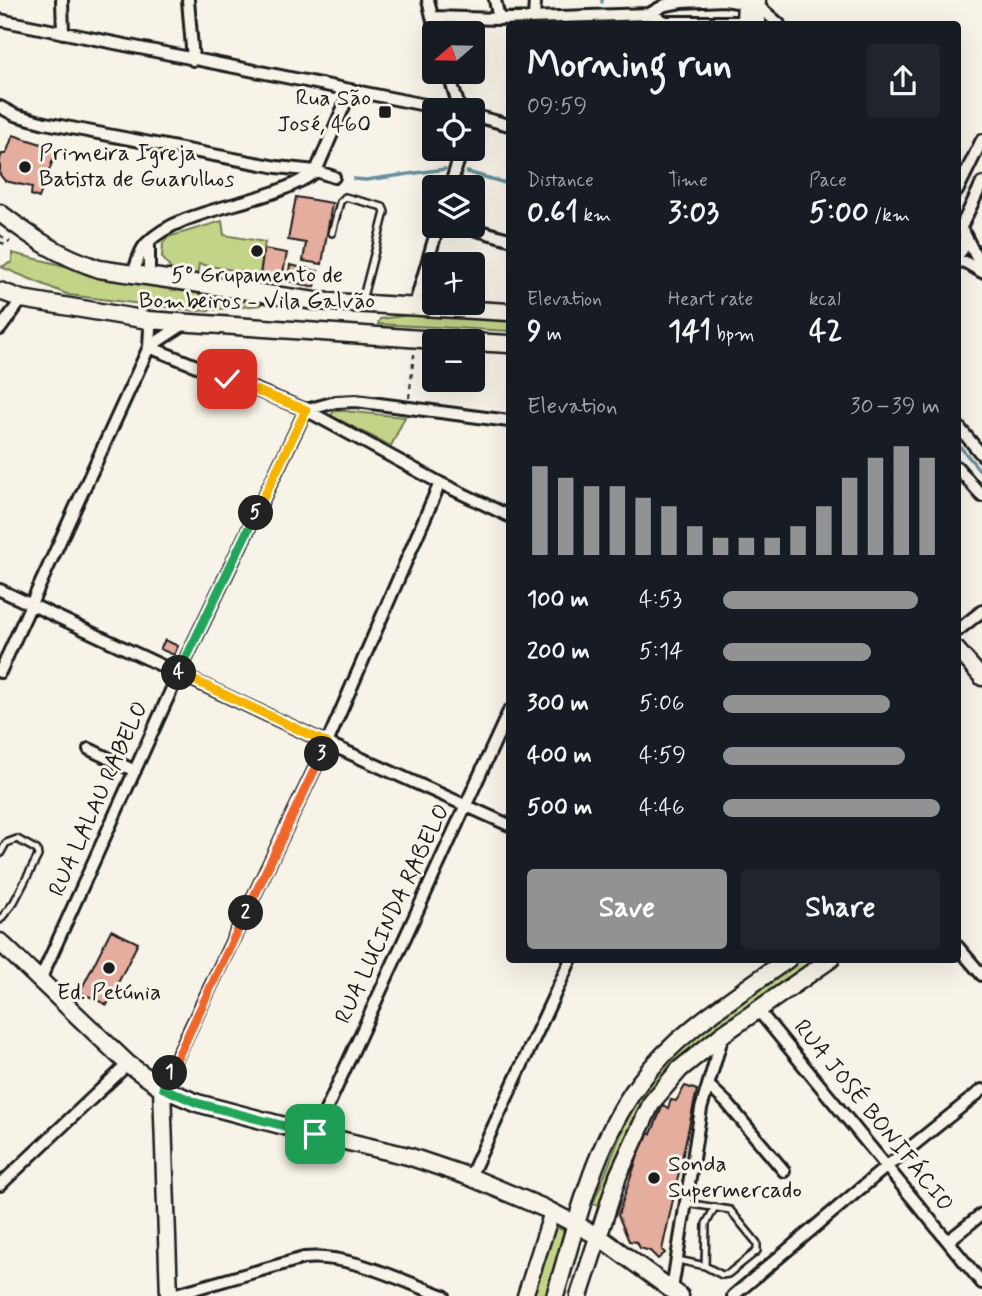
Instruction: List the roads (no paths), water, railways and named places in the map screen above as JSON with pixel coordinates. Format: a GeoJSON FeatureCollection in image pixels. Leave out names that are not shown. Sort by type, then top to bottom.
{"type":"FeatureCollection","features":[{"type":"Feature","properties":{"kind":"main road"},"geometry":{"type":"LineString","coordinates":[[750,21],[751,2]]}},
{"type":"Feature","properties":{"kind":"main road"},"geometry":{"type":"LineString","coordinates":[[0,213],[33,239],[66,257],[99,269],[315,301],[506,312]]}},
{"type":"Feature","properties":{"kind":"main road"},"geometry":{"type":"LineString","coordinates":[[0,291],[22,299],[148,320],[422,340]]}},
{"type":"Feature","properties":{"kind":"main road"},"geometry":{"type":"LineString","coordinates":[[485,343],[506,344]]}},
{"type":"Feature","properties":{"kind":"main road"},"geometry":{"type":"LineString","coordinates":[[0,942],[128,1064],[163,1088],[197,1103],[408,1156],[470,1177],[552,1212],[598,1236],[676,1292]]}},
{"type":"Feature","properties":{"kind":"main road"},"geometry":{"type":"LineString","coordinates":[[555,1296],[580,1206],[607,1139],[640,1082],[665,1054],[691,1031],[783,963]]}},
{"type":"Feature","properties":{"kind":"main road"},"geometry":{"type":"LineString","coordinates":[[579,1296],[618,1176],[652,1102],[680,1069],[723,1034],[825,963]]}},
{"type":"Feature","properties":{"kind":"main road"},"geometry":{"type":"LineString","coordinates":[[163,1088],[169,1296]]}},
{"type":"Feature","properties":{"kind":"street"},"geometry":{"type":"LineString","coordinates":[[62,0],[63,33]]}},
{"type":"Feature","properties":{"kind":"street"},"geometry":{"type":"LineString","coordinates":[[188,0],[193,60]]}},
{"type":"Feature","properties":{"kind":"street"},"geometry":{"type":"LineString","coordinates":[[428,0],[433,21]]}},
{"type":"Feature","properties":{"kind":"street"},"geometry":{"type":"LineString","coordinates":[[495,0],[499,19]]}},
{"type":"Feature","properties":{"kind":"street"},"geometry":{"type":"LineString","coordinates":[[534,18],[535,0]]}},
{"type":"Feature","properties":{"kind":"street"},"geometry":{"type":"LineString","coordinates":[[649,14],[666,2],[724,0],[751,2],[776,21]]}},
{"type":"Feature","properties":{"kind":"street"},"geometry":{"type":"LineString","coordinates":[[666,2],[666,21]]}},
{"type":"Feature","properties":{"kind":"street"},"geometry":{"type":"LineString","coordinates":[[432,18],[499,19],[649,14],[664,21]]}},
{"type":"Feature","properties":{"kind":"street"},"geometry":{"type":"LineString","coordinates":[[0,20],[422,105]]}},
{"type":"Feature","properties":{"kind":"street"},"geometry":{"type":"LineString","coordinates":[[141,276],[150,241],[176,223],[266,195],[316,171],[349,92]]}},
{"type":"Feature","properties":{"kind":"street"},"geometry":{"type":"LineString","coordinates":[[0,107],[15,115],[45,123],[277,167],[316,171],[334,177]]}},
{"type":"Feature","properties":{"kind":"street"},"geometry":{"type":"LineString","coordinates":[[485,119],[506,124]]}},
{"type":"Feature","properties":{"kind":"street"},"geometry":{"type":"LineString","coordinates":[[961,183],[982,139]]}},
{"type":"Feature","properties":{"kind":"street"},"geometry":{"type":"LineString","coordinates":[[961,249],[965,242],[961,228],[982,183]]}},
{"type":"Feature","properties":{"kind":"street"},"geometry":{"type":"LineString","coordinates":[[961,228],[982,270]]}},
{"type":"Feature","properties":{"kind":"street"},"geometry":{"type":"LineString","coordinates":[[485,232],[506,238]]}},
{"type":"Feature","properties":{"kind":"street"},"geometry":{"type":"LineString","coordinates":[[414,308],[434,238]]}},
{"type":"Feature","properties":{"kind":"street"},"geometry":{"type":"LineString","coordinates":[[961,262],[982,270]]}},
{"type":"Feature","properties":{"kind":"street"},"geometry":{"type":"LineString","coordinates":[[0,329],[22,299]]}},
{"type":"Feature","properties":{"kind":"street"},"geometry":{"type":"LineString","coordinates":[[0,672],[149,347],[148,320]]}},
{"type":"Feature","properties":{"kind":"street"},"geometry":{"type":"LineString","coordinates":[[149,347],[185,323]]}},
{"type":"Feature","properties":{"kind":"street"},"geometry":{"type":"LineString","coordinates":[[149,347],[306,410],[440,483],[506,515]]}},
{"type":"Feature","properties":{"kind":"street"},"geometry":{"type":"LineString","coordinates":[[306,410],[346,401],[506,421]]}},
{"type":"Feature","properties":{"kind":"street","name":"RUA LALAU RABELO"},"geometry":{"type":"LineString","coordinates":[[40,979],[179,673],[306,410]]}},
{"type":"Feature","properties":{"kind":"street"},"geometry":{"type":"LineString","coordinates":[[961,430],[982,455]]}},
{"type":"Feature","properties":{"kind":"street"},"geometry":{"type":"LineString","coordinates":[[961,472],[982,496]]}},
{"type":"Feature","properties":{"kind":"street"},"geometry":{"type":"LineString","coordinates":[[163,1088],[327,743],[440,483]]}},
{"type":"Feature","properties":{"kind":"street"},"geometry":{"type":"LineString","coordinates":[[0,590],[506,824]]}},
{"type":"Feature","properties":{"kind":"street"},"geometry":{"type":"LineString","coordinates":[[961,628],[982,611]]}},
{"type":"Feature","properties":{"kind":"street"},"geometry":{"type":"LineString","coordinates":[[961,654],[982,678]]}},
{"type":"Feature","properties":{"kind":"street","name":"RUA LUCINDA RABELO"},"geometry":{"type":"LineString","coordinates":[[315,1134],[506,718]]}},
{"type":"Feature","properties":{"kind":"street"},"geometry":{"type":"LineString","coordinates":[[89,749],[135,771]]}},
{"type":"Feature","properties":{"kind":"street"},"geometry":{"type":"LineString","coordinates":[[961,951],[982,975]]}},
{"type":"Feature","properties":{"kind":"street"},"geometry":{"type":"LineString","coordinates":[[470,1177],[569,963]]}},
{"type":"Feature","properties":{"kind":"street","name":"RUA JOSÉ BONIFÁCIO"},"geometry":{"type":"LineString","coordinates":[[758,1010],[982,1283]]}},
{"type":"Feature","properties":{"kind":"street"},"geometry":{"type":"LineString","coordinates":[[676,1292],[678,1260],[701,1109],[723,1034]]}},
{"type":"Feature","properties":{"kind":"street"},"geometry":{"type":"LineString","coordinates":[[0,1185],[128,1064]]}},
{"type":"Feature","properties":{"kind":"street"},"geometry":{"type":"LineString","coordinates":[[708,1085],[727,1103],[784,1171]]}},
{"type":"Feature","properties":{"kind":"street"},"geometry":{"type":"LineString","coordinates":[[733,1296],[982,1090]]}},
{"type":"Feature","properties":{"kind":"street"},"geometry":{"type":"LineString","coordinates":[[525,1296],[552,1212]]}},
{"type":"Feature","properties":{"kind":"street"},"geometry":{"type":"LineString","coordinates":[[948,1241],[982,1214]]}},
{"type":"Feature","properties":{"kind":"street"},"geometry":{"type":"LineString","coordinates":[[169,1296],[304,1258],[321,1256],[344,1260],[444,1296]]}},
{"type":"Feature","properties":{"kind":"lane"},"geometry":{"type":"LineString","coordinates":[[332,233],[340,202],[345,197],[383,207],[385,212],[361,304]]}},
{"type":"Feature","properties":{"kind":"lane"},"geometry":{"type":"LineString","coordinates":[[0,854],[6,844],[17,839],[37,850],[38,856],[14,902],[0,920]]}},
{"type":"Feature","properties":{"kind":"lane"},"geometry":{"type":"LineString","coordinates":[[678,1260],[705,1266],[723,1275],[757,1251],[757,1243],[730,1210],[686,1203]]}},
{"type":"Feature","properties":{"kind":"lane"},"geometry":{"type":"LineString","coordinates":[[705,1266],[706,1224],[715,1207]]}},
{"type":"Feature","properties":{"kind":"waterway"},"geometry":{"type":"LineString","coordinates":[[354,179],[366,180],[445,169]]}},
{"type":"Feature","properties":{"kind":"waterway"},"geometry":{"type":"LineString","coordinates":[[467,172],[506,183]]}},
{"type":"Feature","properties":{"kind":"waterway"},"geometry":{"type":"LineString","coordinates":[[961,448],[982,473]]}},
{"type":"Feature","properties":{"kind":"place","name":"Rua São José, 460"},"geometry":{"type":"Point","coordinates":[385,112]}},
{"type":"Feature","properties":{"kind":"place","name":"Primeira Igreja Batista de Guarulhos"},"geometry":{"type":"Point","coordinates":[25,167]}},
{"type":"Feature","properties":{"kind":"place","name":"5º Grupamento de Bombeiros - Vila Galvão"},"geometry":{"type":"Point","coordinates":[257,251]}},
{"type":"Feature","properties":{"kind":"place","name":"Ed. Petúnia"},"geometry":{"type":"Point","coordinates":[109,968]}},
{"type":"Feature","properties":{"kind":"place","name":"Sonda Supermercado"},"geometry":{"type":"Point","coordinates":[654,1178]}}]}
